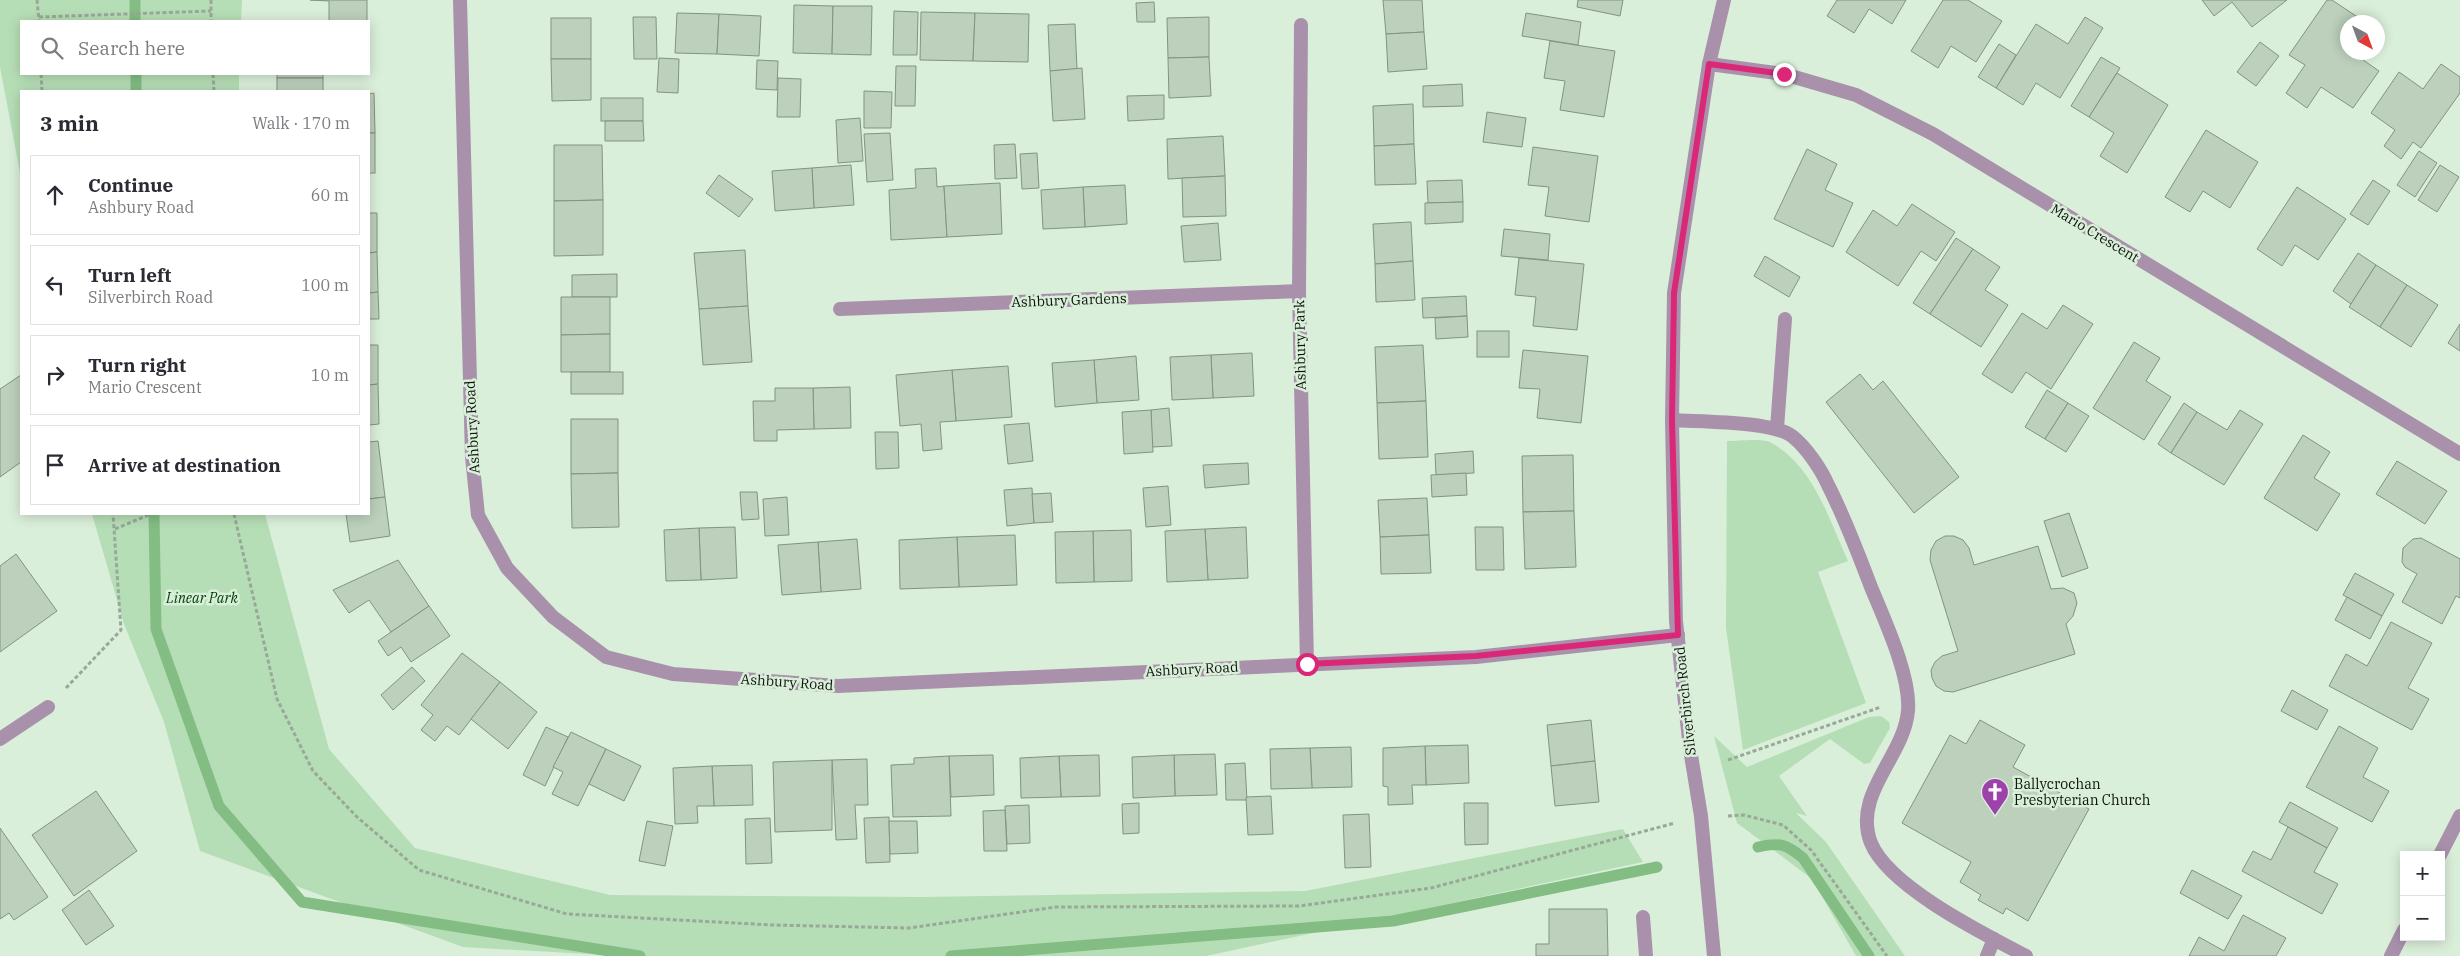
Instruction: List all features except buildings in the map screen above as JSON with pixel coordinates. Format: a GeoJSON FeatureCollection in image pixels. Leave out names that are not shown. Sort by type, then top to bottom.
{"type":"FeatureCollection","features":[{"type":"Feature","properties":{"kind":"street","name":"Ashbury Road"},"geometry":{"type":"LineString","coordinates":[[460,0],[472,447],[478,515],[507,568],[553,617],[606,657],[673,674],[838,686],[1476,656],[1678,635]]}},
{"type":"Feature","properties":{"kind":"street","name":"Silverbirch Road"},"geometry":{"type":"LineString","coordinates":[[1714,956],[1701,816],[1690,749],[1678,635],[1672,420],[1674,293],[1709,64],[1724,0]]}},
{"type":"Feature","properties":{"kind":"street","name":"Ashbury Park"},"geometry":{"type":"LineString","coordinates":[[1301,25],[1298,291],[1307,664]]}},
{"type":"Feature","properties":{"kind":"street","name":"Mario Crescent"},"geometry":{"type":"LineString","coordinates":[[1709,64],[1784,74],[1856,95],[1933,134],[2460,454]]}},
{"type":"Feature","properties":{"kind":"street","name":"Ashbury Gardens"},"geometry":{"type":"LineString","coordinates":[[840,309],[1298,291]]}},
{"type":"Feature","properties":{"kind":"street"},"geometry":{"type":"LineString","coordinates":[[1777,428],[1785,319]]}},
{"type":"Feature","properties":{"kind":"street"},"geometry":{"type":"LineString","coordinates":[[1672,420],[1777,428],[1793,436],[1828,483],[1890,634],[1907,688],[1908,711],[1903,728],[1871,796],[1867,822],[1871,842],[1881,860],[1930,901],[2026,956]]}},
{"type":"Feature","properties":{"kind":"street"},"geometry":{"type":"LineString","coordinates":[[0,739],[48,707]]}},
{"type":"Feature","properties":{"kind":"street"},"geometry":{"type":"LineString","coordinates":[[2442,851],[2460,816]]}},
{"type":"Feature","properties":{"kind":"street"},"geometry":{"type":"LineString","coordinates":[[1643,917],[1646,956]]}},
{"type":"Feature","properties":{"kind":"street"},"geometry":{"type":"LineString","coordinates":[[2391,956],[2400,938]]}},
{"type":"Feature","properties":{"kind":"street"},"geometry":{"type":"LineString","coordinates":[[1987,956],[1994,939]]}},
{"type":"Feature","properties":{"kind":"path"},"geometry":{"type":"LineString","coordinates":[[37,0],[39,19],[211,11]]}},
{"type":"Feature","properties":{"kind":"path"},"geometry":{"type":"LineString","coordinates":[[211,0],[211,20]]}},
{"type":"Feature","properties":{"kind":"path"},"geometry":{"type":"LineString","coordinates":[[41,75],[42,90]]}},
{"type":"Feature","properties":{"kind":"path"},"geometry":{"type":"LineString","coordinates":[[213,75],[214,90]]}},
{"type":"Feature","properties":{"kind":"path"},"geometry":{"type":"LineString","coordinates":[[48,707],[121,630],[115,529],[112,515]]}},
{"type":"Feature","properties":{"kind":"path"},"geometry":{"type":"LineString","coordinates":[[115,529],[149,515]]}},
{"type":"Feature","properties":{"kind":"path"},"geometry":{"type":"LineString","coordinates":[[234,515],[277,699],[313,771],[357,817],[419,870],[567,914],[772,925],[909,928],[1056,906],[1299,906],[1431,888],[1701,816],[1744,816],[1783,825],[1811,850],[1887,956]]}},
{"type":"Feature","properties":{"kind":"path"},"geometry":{"type":"LineString","coordinates":[[1728,760],[1908,697]]}},
{"type":"Feature","properties":{"kind":"green space"},"geometry":{"type":"Polygon","coordinates":[[[0,0],[242,0],[241,20],[20,20],[20,75],[239,75],[239,90],[20,90],[20,173],[0,67],[0,0]]]}},
{"type":"Feature","properties":{"kind":"green space"},"geometry":{"type":"Polygon","coordinates":[[[1756,440],[1770,442],[1798,464],[1818,494],[1848,561],[1818,572],[1866,703],[1743,750],[1726,628],[1727,441],[1756,440]]]}},
{"type":"Feature","properties":{"kind":"green space","name":"Linear Park"},"geometry":{"type":"Polygon","coordinates":[[[92,515],[265,515],[329,749],[415,848],[610,895],[922,897],[1305,891],[1623,829],[1643,862],[1206,956],[623,956],[463,947],[200,851],[164,722],[124,624],[92,515]]]}},
{"type":"Feature","properties":{"kind":"green space"},"geometry":{"type":"Polygon","coordinates":[[[1881,716],[1889,722],[1890,728],[1870,763],[1864,764],[1830,739],[1779,776],[1807,816],[1796,813],[1826,842],[1905,956],[1856,956],[1812,879],[1737,823],[1714,736],[1747,767],[1869,717],[1881,716]]]}},
{"type":"Feature","properties":{"kind":"waterway"},"geometry":{"type":"LineString","coordinates":[[135,0],[135,20]]}},
{"type":"Feature","properties":{"kind":"waterway"},"geometry":{"type":"LineString","coordinates":[[136,75],[136,90]]}},
{"type":"Feature","properties":{"kind":"waterway"},"geometry":{"type":"LineString","coordinates":[[154,515],[156,629],[219,806],[302,902],[640,956]]}},
{"type":"Feature","properties":{"kind":"waterway"},"geometry":{"type":"LineString","coordinates":[[1758,847],[1782,845],[1803,858],[1869,956]]}},
{"type":"Feature","properties":{"kind":"waterway"},"geometry":{"type":"LineString","coordinates":[[951,956],[1393,921],[1657,867]]}},
{"type":"Feature","properties":{"kind":"place","name":"Ballycrochan Presbyterian Church"},"geometry":{"type":"Point","coordinates":[1995,816]}},
{"type":"Feature","properties":{"kind":"route"},"geometry":{"type":"LineString","coordinates":[[1307,664],[1476,656],[1678,635],[1676,621],[1672,420],[1674,293],[1709,64],[1784,74]]}}]}
